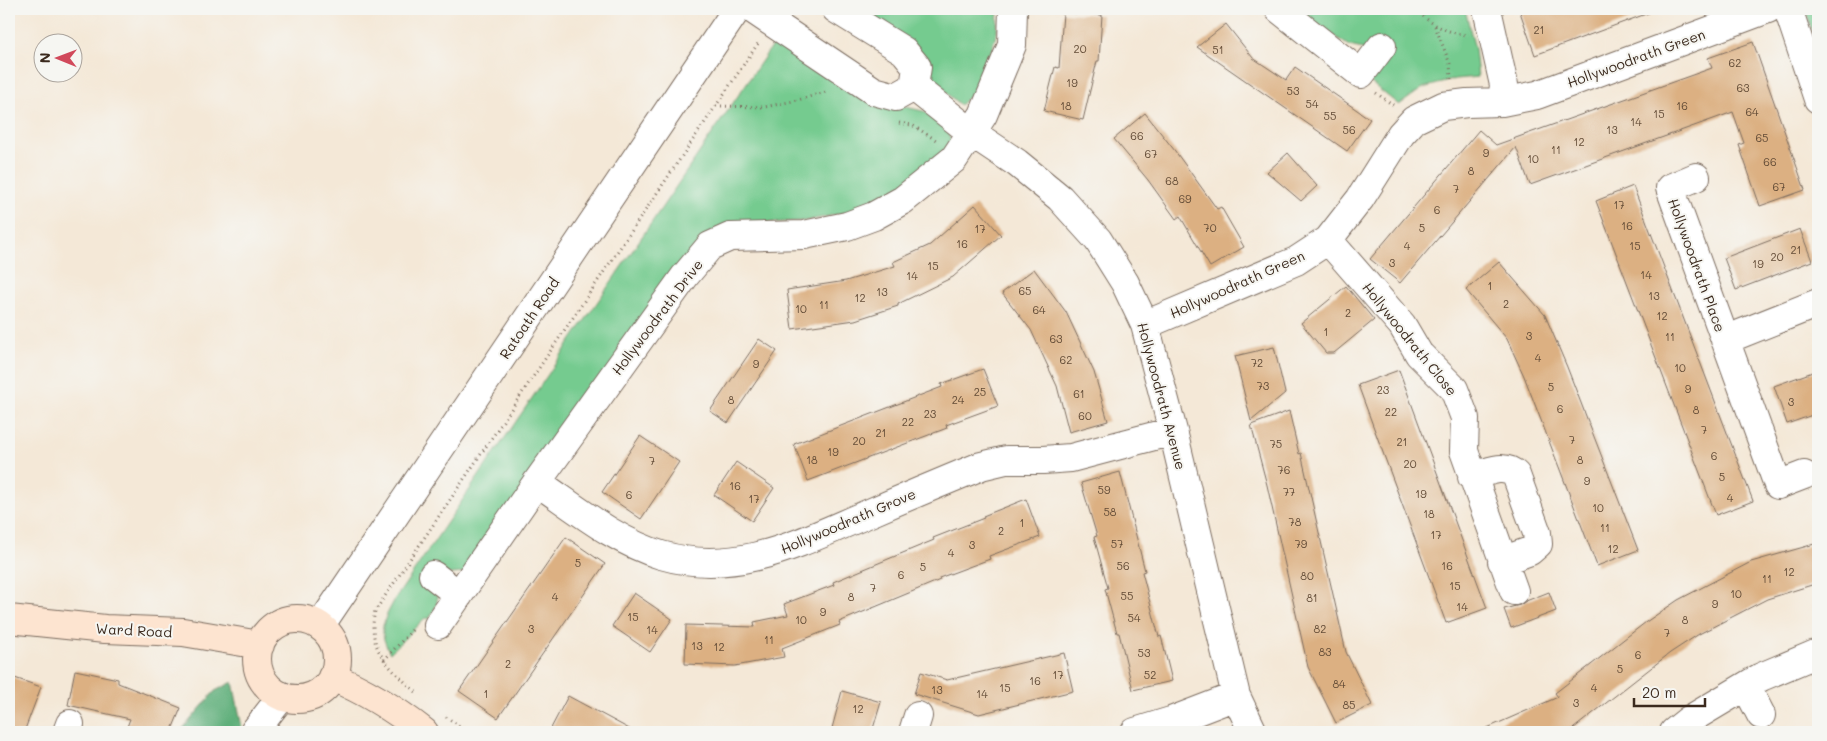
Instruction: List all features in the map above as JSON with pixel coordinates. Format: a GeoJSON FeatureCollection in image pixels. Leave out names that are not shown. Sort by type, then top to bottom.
{"type":"FeatureCollection","features":[{"type":"Feature","properties":{"kind":"main road"},"geometry":{"type":"LineString","coordinates":[[297,618],[309,621],[320,626],[328,634],[334,644],[337,655],[336,666],[326,686],[311,696],[294,698],[282,696],[268,685],[258,669],[257,657],[260,645],[266,634],[274,626],[285,620],[297,618]]}},
{"type":"Feature","properties":{"kind":"main road","name":"Ward Road"},"geometry":{"type":"LineString","coordinates":[[9,620],[104,630],[183,632],[260,645]]}},
{"type":"Feature","properties":{"kind":"main road"},"geometry":{"type":"LineString","coordinates":[[332,677],[357,687],[400,714],[434,724]]}},
{"type":"Feature","properties":{"kind":"street","name":"Ratoath Road"},"geometry":{"type":"LineString","coordinates":[[320,626],[736,9]]}},
{"type":"Feature","properties":{"kind":"street"},"geometry":{"type":"LineString","coordinates":[[762,16],[874,91],[896,97],[914,87],[917,67],[904,51],[836,9]]}},
{"type":"Feature","properties":{"kind":"street","name":"Hollywoodrath Drive"},"geometry":{"type":"LineString","coordinates":[[438,625],[537,482],[685,276],[710,246],[730,237],[804,235],[846,226],[874,216],[903,200],[954,158],[972,133],[988,104],[1012,45],[1013,9]]}},
{"type":"Feature","properties":{"kind":"street"},"geometry":{"type":"LineString","coordinates":[[1279,9],[1361,74],[1382,46]]}},
{"type":"Feature","properties":{"kind":"street","name":"Hollywoodrath Green"},"geometry":{"type":"LineString","coordinates":[[1145,325],[1296,261],[1328,240],[1360,199],[1401,134],[1414,120],[1443,106],[1502,102],[1537,95],[1768,9]]}},
{"type":"Feature","properties":{"kind":"street"},"geometry":{"type":"LineString","coordinates":[[1788,9],[1818,99]]}},
{"type":"Feature","properties":{"kind":"street"},"geometry":{"type":"LineString","coordinates":[[1490,20],[1504,85],[1502,102]]}},
{"type":"Feature","properties":{"kind":"street","name":"Hollywoodrath Avenue"},"geometry":{"type":"LineString","coordinates":[[914,87],[972,133],[1017,162],[1060,198],[1098,240],[1125,283],[1145,325],[1173,430],[1236,696],[1253,732]]}},
{"type":"Feature","properties":{"kind":"street","name":"Hollywoodrath Place"},"geometry":{"type":"LineString","coordinates":[[1696,177],[1670,188],[1725,340],[1778,484],[1804,475]]}},
{"type":"Feature","properties":{"kind":"street","name":"Hollywoodrath Close"},"geometry":{"type":"LineString","coordinates":[[1328,240],[1402,325],[1420,354],[1454,389],[1465,418],[1464,451],[1514,591]]}},
{"type":"Feature","properties":{"kind":"street","name":"Hollywoodrath Place"},"geometry":{"type":"LineString","coordinates":[[1725,340],[1818,303]]}},
{"type":"Feature","properties":{"kind":"street","name":"Hollywoodrath Grove"},"geometry":{"type":"LineString","coordinates":[[537,482],[616,536],[661,555],[696,562],[731,562],[756,558],[792,546],[981,466],[1006,460],[1071,458],[1173,430]]}},
{"type":"Feature","properties":{"kind":"street"},"geometry":{"type":"LineString","coordinates":[[1472,476],[1499,469],[1510,469],[1516,475],[1537,533],[1538,544],[1530,551],[1502,561]]}},
{"type":"Feature","properties":{"kind":"street"},"geometry":{"type":"LineString","coordinates":[[433,575],[459,595]]}},
{"type":"Feature","properties":{"kind":"street"},"geometry":{"type":"LineString","coordinates":[[1674,732],[1689,720],[1761,677],[1818,653]]}},
{"type":"Feature","properties":{"kind":"street"},"geometry":{"type":"LineString","coordinates":[[1746,686],[1761,715]]}},
{"type":"Feature","properties":{"kind":"street"},"geometry":{"type":"LineString","coordinates":[[254,732],[282,696]]}},
{"type":"Feature","properties":{"kind":"street"},"geometry":{"type":"LineString","coordinates":[[1135,732],[1171,721],[1236,696]]}},
{"type":"Feature","properties":{"kind":"path"},"geometry":{"type":"LineString","coordinates":[[1416,9],[1434,25],[1454,34],[1477,36],[1490,20]]}},
{"type":"Feature","properties":{"kind":"path"},"geometry":{"type":"LineString","coordinates":[[420,696],[384,660],[377,650],[372,636],[375,611],[715,106],[762,16]]}},
{"type":"Feature","properties":{"kind":"path"},"geometry":{"type":"LineString","coordinates":[[1434,25],[1450,64],[1455,105]]}},
{"type":"Feature","properties":{"kind":"path"},"geometry":{"type":"LineString","coordinates":[[1361,74],[1365,85],[1414,120]]}},
{"type":"Feature","properties":{"kind":"path"},"geometry":{"type":"LineString","coordinates":[[715,106],[765,107],[826,92]]}},
{"type":"Feature","properties":{"kind":"path"},"geometry":{"type":"LineString","coordinates":[[384,660],[423,618],[438,625]]}},
{"type":"Feature","properties":{"kind":"path"},"geometry":{"type":"LineString","coordinates":[[434,724],[469,732]]}},
{"type":"Feature","properties":{"kind":"green space"},"geometry":{"type":"Polygon","coordinates":[[[856,9],[998,9],[997,32],[980,87],[960,105],[935,83],[927,60],[856,9]]]}},
{"type":"Feature","properties":{"kind":"green space"},"geometry":{"type":"Polygon","coordinates":[[[1298,9],[1465,9],[1475,49],[1478,77],[1456,79],[1423,88],[1399,105],[1370,82],[1363,49],[1349,46],[1298,9]]]}},
{"type":"Feature","properties":{"kind":"green space"},"geometry":{"type":"Polygon","coordinates":[[[1805,9],[1818,9],[1818,49],[1805,9]]]}},
{"type":"Feature","properties":{"kind":"green space"},"geometry":{"type":"Polygon","coordinates":[[[776,40],[888,103],[923,111],[945,124],[951,141],[937,160],[898,188],[859,210],[805,221],[739,224],[466,573],[451,574],[432,586],[437,603],[429,619],[425,618],[390,653],[384,638],[383,626],[395,599],[776,40]]]}},
{"type":"Feature","properties":{"kind":"green space"},"geometry":{"type":"Polygon","coordinates":[[[233,682],[242,727],[239,732],[180,732],[215,691],[233,682]]]}},
{"type":"Feature","properties":{"kind":"building"},"geometry":{"type":"Polygon","coordinates":[[[1519,9],[1654,9],[1654,11],[1535,55],[1519,9]]]}},
{"type":"Feature","properties":{"kind":"building"},"geometry":{"type":"Polygon","coordinates":[[[1063,13],[1102,15],[1099,61],[1097,61],[1083,120],[1044,111],[1055,67],[1059,68],[1063,13]]]}},
{"type":"Feature","properties":{"kind":"building"},"geometry":{"type":"Polygon","coordinates":[[[1226,24],[1253,58],[1286,80],[1295,67],[1370,119],[1347,151],[1197,47],[1226,24]]]}},
{"type":"Feature","properties":{"kind":"building"},"geometry":{"type":"Polygon","coordinates":[[[1753,42],[1805,190],[1760,206],[1739,145],[1744,143],[1733,112],[1530,185],[1516,147],[1400,283],[1370,259],[1479,130],[1496,145],[1712,68],[1708,58],[1753,42]]]}},
{"type":"Feature","properties":{"kind":"building"},"geometry":{"type":"Polygon","coordinates":[[[1145,113],[1217,209],[1221,207],[1244,247],[1210,267],[1180,216],[1176,219],[1148,180],[1114,139],[1145,113]]]}},
{"type":"Feature","properties":{"kind":"building"},"geometry":{"type":"Polygon","coordinates":[[[1288,153],[1317,186],[1301,201],[1267,172],[1288,153]]]}},
{"type":"Feature","properties":{"kind":"building"},"geometry":{"type":"Polygon","coordinates":[[[1633,186],[1753,501],[1716,515],[1596,201],[1633,186]]]}},
{"type":"Feature","properties":{"kind":"building"},"geometry":{"type":"Polygon","coordinates":[[[975,205],[1001,235],[953,277],[898,304],[898,306],[855,320],[792,329],[787,290],[846,281],[895,266],[893,262],[930,245],[975,205]]]}},
{"type":"Feature","properties":{"kind":"building"},"geometry":{"type":"Polygon","coordinates":[[[1800,229],[1812,261],[1736,290],[1724,258],[1800,229]]]}},
{"type":"Feature","properties":{"kind":"building"},"geometry":{"type":"Polygon","coordinates":[[[1499,262],[1545,315],[1638,550],[1597,566],[1524,376],[1507,339],[1466,290],[1499,262]]]}},
{"type":"Feature","properties":{"kind":"building"},"geometry":{"type":"Polygon","coordinates":[[[1034,269],[1066,312],[1094,372],[1108,421],[1069,432],[1057,386],[1031,330],[1002,293],[1034,269]]]}},
{"type":"Feature","properties":{"kind":"building"},"geometry":{"type":"Polygon","coordinates":[[[1346,286],[1374,320],[1334,353],[1326,353],[1301,323],[1346,286]]]}},
{"type":"Feature","properties":{"kind":"building"},"geometry":{"type":"Polygon","coordinates":[[[759,339],[777,351],[728,423],[710,411],[759,339]]]}},
{"type":"Feature","properties":{"kind":"building"},"geometry":{"type":"Polygon","coordinates":[[[1274,347],[1285,393],[1251,421],[1235,356],[1274,347]]]}},
{"type":"Feature","properties":{"kind":"building"},"geometry":{"type":"Polygon","coordinates":[[[983,369],[998,406],[946,425],[947,428],[808,481],[794,444],[942,387],[941,384],[983,369]]]}},
{"type":"Feature","properties":{"kind":"building"},"geometry":{"type":"Polygon","coordinates":[[[1399,370],[1487,608],[1446,623],[1358,385],[1399,370]]]}},
{"type":"Feature","properties":{"kind":"building"},"geometry":{"type":"Polygon","coordinates":[[[1818,370],[1818,413],[1787,424],[1774,386],[1818,370]]]}},
{"type":"Feature","properties":{"kind":"building"},"geometry":{"type":"Polygon","coordinates":[[[1289,411],[1299,454],[1301,453],[1346,652],[1372,705],[1336,723],[1308,667],[1267,485],[1251,425],[1289,411]]]}},
{"type":"Feature","properties":{"kind":"building"},"geometry":{"type":"Polygon","coordinates":[[[640,436],[679,462],[641,519],[602,492],[640,436]]]}},
{"type":"Feature","properties":{"kind":"building"},"geometry":{"type":"Polygon","coordinates":[[[736,462],[774,488],[752,521],[714,495],[736,462]]]}},
{"type":"Feature","properties":{"kind":"building"},"geometry":{"type":"Polygon","coordinates":[[[1120,472],[1145,571],[1142,572],[1172,681],[1133,690],[1119,633],[1117,633],[1105,589],[1108,588],[1094,537],[1097,536],[1081,483],[1120,472]]]}},
{"type":"Feature","properties":{"kind":"building"},"geometry":{"type":"Polygon","coordinates":[[[1026,499],[1040,537],[989,556],[990,559],[939,578],[940,580],[839,622],[840,625],[782,648],[784,657],[735,666],[685,664],[686,625],[755,627],[754,622],[788,615],[784,604],[834,585],[833,582],[1026,499]]]}},
{"type":"Feature","properties":{"kind":"building"},"geometry":{"type":"Polygon","coordinates":[[[566,537],[605,564],[498,718],[459,691],[566,537]]]}},
{"type":"Feature","properties":{"kind":"building"},"geometry":{"type":"Polygon","coordinates":[[[1818,543],[1818,583],[1767,599],[1699,634],[1670,653],[1569,732],[1478,732],[1558,697],[1555,693],[1646,622],[1678,600],[1751,562],[1818,543]]]}},
{"type":"Feature","properties":{"kind":"building"},"geometry":{"type":"Polygon","coordinates":[[[1549,592],[1556,611],[1511,628],[1504,609],[1520,605],[1549,592]]]}},
{"type":"Feature","properties":{"kind":"building"},"geometry":{"type":"Polygon","coordinates":[[[634,593],[672,619],[650,652],[612,626],[634,593]]]}},
{"type":"Feature","properties":{"kind":"building"},"geometry":{"type":"Polygon","coordinates":[[[1064,653],[1073,691],[979,714],[914,694],[921,672],[947,680],[1064,653]]]}},
{"type":"Feature","properties":{"kind":"building"},"geometry":{"type":"Polygon","coordinates":[[[75,670],[118,679],[118,683],[181,708],[171,732],[125,732],[130,719],[68,705],[75,670]]]}},
{"type":"Feature","properties":{"kind":"building"},"geometry":{"type":"Polygon","coordinates":[[[9,676],[41,687],[24,732],[9,732],[9,676]]]}},
{"type":"Feature","properties":{"kind":"building"},"geometry":{"type":"Polygon","coordinates":[[[842,691],[881,702],[872,732],[831,732],[842,691]]]}},
{"type":"Feature","properties":{"kind":"building"},"geometry":{"type":"Polygon","coordinates":[[[568,696],[635,732],[549,732],[568,696]]]}}]}
